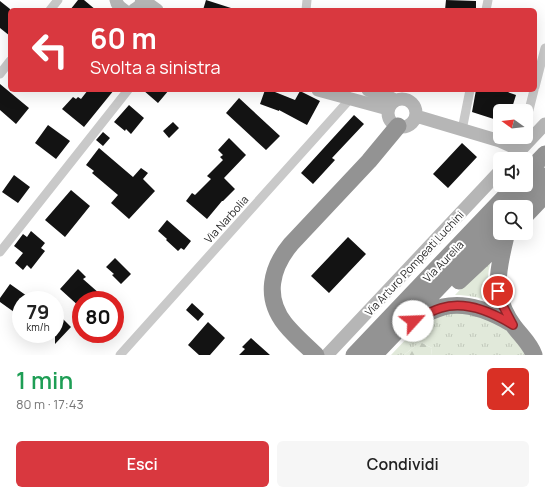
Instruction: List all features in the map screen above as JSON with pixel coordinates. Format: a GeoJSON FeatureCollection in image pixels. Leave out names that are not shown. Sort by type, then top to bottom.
{"type":"FeatureCollection","features":[{"type":"Feature","properties":{"kind":"highway"},"geometry":{"type":"LineString","coordinates":[[316,355],[282,320],[276,308],[273,293],[273,280],[276,268],[291,244],[369,161],[398,126]]}},
{"type":"Feature","properties":{"kind":"highway"},"geometry":{"type":"LineString","coordinates":[[533,167],[545,154]]}},
{"type":"Feature","properties":{"kind":"highway"},"geometry":{"type":"LineString","coordinates":[[522,200],[545,176]]}},
{"type":"Feature","properties":{"kind":"highway","name":"Via Aurelia"},"geometry":{"type":"LineString","coordinates":[[354,355],[509,192]]}},
{"type":"Feature","properties":{"kind":"highway"},"geometry":{"type":"LineString","coordinates":[[533,208],[545,195]]}},
{"type":"Feature","properties":{"kind":"highway","name":"Via Aurelia"},"geometry":{"type":"LineString","coordinates":[[374,355],[402,325],[495,240]]}},
{"type":"Feature","properties":{"kind":"highway"},"geometry":{"type":"LineString","coordinates":[[504,240],[498,291],[503,306],[513,325],[534,355]]}},
{"type":"Feature","properties":{"kind":"highway"},"geometry":{"type":"LineString","coordinates":[[402,325],[439,308],[449,306],[466,306],[493,314],[513,325]]}},
{"type":"Feature","properties":{"kind":"street"},"geometry":{"type":"LineString","coordinates":[[52,8],[58,0]]}},
{"type":"Feature","properties":{"kind":"street"},"geometry":{"type":"LineString","coordinates":[[137,8],[143,0],[154,8]]}},
{"type":"Feature","properties":{"kind":"street"},"geometry":{"type":"LineString","coordinates":[[537,79],[545,48]]}},
{"type":"Feature","properties":{"kind":"street"},"geometry":{"type":"LineString","coordinates":[[0,74],[8,64]]}},
{"type":"Feature","properties":{"kind":"street"},"geometry":{"type":"LineString","coordinates":[[0,252],[126,92]]}},
{"type":"Feature","properties":{"kind":"street"},"geometry":{"type":"LineString","coordinates":[[325,92],[350,99],[391,104]]}},
{"type":"Feature","properties":{"kind":"street"},"geometry":{"type":"LineString","coordinates":[[375,92],[385,95],[391,104]]}},
{"type":"Feature","properties":{"kind":"street"},"geometry":{"type":"LineString","coordinates":[[462,130],[470,92]]}},
{"type":"Feature","properties":{"kind":"street"},"geometry":{"type":"LineString","coordinates":[[530,104],[534,92]]}},
{"type":"Feature","properties":{"kind":"street"},"geometry":{"type":"LineString","coordinates":[[399,98],[404,98],[412,103],[415,107],[416,116],[411,124],[402,127],[394,125],[388,118],[391,104],[399,98]]}},
{"type":"Feature","properties":{"kind":"street","name":"Via Narbolia"},"geometry":{"type":"LineString","coordinates":[[120,355],[350,99]]}},
{"type":"Feature","properties":{"kind":"street"},"geometry":{"type":"LineString","coordinates":[[416,116],[500,142],[512,152]]}},
{"type":"Feature","properties":{"kind":"street"},"geometry":{"type":"LineString","coordinates":[[519,152],[545,124]]}},
{"type":"Feature","properties":{"kind":"street","name":"Via Arturo Pompeati Luchini"},"geometry":{"type":"LineString","coordinates":[[328,355],[493,178]]}},
{"type":"Feature","properties":{"kind":"green space"},"geometry":{"type":"Polygon","coordinates":[[[492,256],[488,279],[488,296],[490,302],[464,295],[455,295],[492,256]]]}},
{"type":"Feature","properties":{"kind":"green space"},"geometry":{"type":"Polygon","coordinates":[[[449,308],[496,320],[518,342],[525,355],[431,355],[432,348],[420,342],[404,355],[391,355],[423,323],[449,308]]]}},
{"type":"Feature","properties":{"kind":"green space"},"geometry":{"type":"Polygon","coordinates":[[[420,342],[432,348],[431,355],[404,355],[420,342]]]}},
{"type":"Feature","properties":{"kind":"building"},"geometry":{"type":"Polygon","coordinates":[[[78,0],[84,0],[94,8],[72,8],[78,0]]]}},
{"type":"Feature","properties":{"kind":"building"},"geometry":{"type":"Polygon","coordinates":[[[206,0],[231,8],[204,8],[206,0]]]}},
{"type":"Feature","properties":{"kind":"building"},"geometry":{"type":"Polygon","coordinates":[[[446,0],[476,1],[476,8],[445,8],[446,0]]]}},
{"type":"Feature","properties":{"kind":"building"},"geometry":{"type":"Polygon","coordinates":[[[0,1],[9,8],[8,34],[0,28],[0,1]]]}},
{"type":"Feature","properties":{"kind":"building"},"geometry":{"type":"Polygon","coordinates":[[[0,84],[29,108],[16,124],[0,110],[0,84]]]}},
{"type":"Feature","properties":{"kind":"building"},"geometry":{"type":"Polygon","coordinates":[[[86,92],[112,92],[84,127],[62,109],[73,97],[76,99],[78,97],[81,99],[86,92]]]}},
{"type":"Feature","properties":{"kind":"building"},"geometry":{"type":"Polygon","coordinates":[[[145,92],[167,92],[158,103],[145,92]]]}},
{"type":"Feature","properties":{"kind":"building"},"geometry":{"type":"Polygon","coordinates":[[[264,92],[275,92],[295,100],[299,92],[302,92],[320,101],[307,125],[279,110],[260,104],[264,92]]]}},
{"type":"Feature","properties":{"kind":"building"},"geometry":{"type":"Polygon","coordinates":[[[476,92],[508,92],[516,95],[513,104],[493,104],[493,119],[472,112],[476,92]]]}},
{"type":"Feature","properties":{"kind":"building"},"geometry":{"type":"Polygon","coordinates":[[[239,98],[280,136],[266,150],[226,113],[239,98]]]}},
{"type":"Feature","properties":{"kind":"building"},"geometry":{"type":"Polygon","coordinates":[[[129,105],[144,118],[131,134],[126,129],[125,131],[114,122],[129,105]]]}},
{"type":"Feature","properties":{"kind":"building"},"geometry":{"type":"Polygon","coordinates":[[[354,115],[364,124],[332,158],[335,160],[313,184],[301,173],[354,115]]]}},
{"type":"Feature","properties":{"kind":"building"},"geometry":{"type":"Polygon","coordinates":[[[173,122],[179,128],[169,138],[163,131],[173,122]]]}},
{"type":"Feature","properties":{"kind":"building"},"geometry":{"type":"Polygon","coordinates":[[[48,125],[70,141],[56,159],[35,143],[48,125]]]}},
{"type":"Feature","properties":{"kind":"building"},"geometry":{"type":"Polygon","coordinates":[[[103,132],[110,138],[103,146],[96,140],[103,132]]]}},
{"type":"Feature","properties":{"kind":"building"},"geometry":{"type":"Polygon","coordinates":[[[229,138],[246,155],[224,178],[235,189],[222,201],[207,219],[186,201],[192,193],[195,195],[211,179],[207,176],[223,160],[220,157],[223,155],[218,150],[229,138]]]}},
{"type":"Feature","properties":{"kind":"building"},"geometry":{"type":"Polygon","coordinates":[[[462,143],[477,157],[448,188],[433,174],[462,143]]]}},
{"type":"Feature","properties":{"kind":"building"},"geometry":{"type":"Polygon","coordinates":[[[99,148],[133,177],[141,168],[148,173],[143,179],[155,191],[129,219],[111,203],[118,195],[92,173],[94,171],[86,165],[99,148]]]}},
{"type":"Feature","properties":{"kind":"building"},"geometry":{"type":"Polygon","coordinates":[[[14,175],[30,187],[18,203],[2,192],[14,175]]]}},
{"type":"Feature","properties":{"kind":"building"},"geometry":{"type":"Polygon","coordinates":[[[71,190],[90,206],[65,237],[45,220],[71,190]]]}},
{"type":"Feature","properties":{"kind":"building"},"geometry":{"type":"Polygon","coordinates":[[[167,220],[191,241],[184,250],[181,248],[178,251],[158,231],[167,220]]]}},
{"type":"Feature","properties":{"kind":"building"},"geometry":{"type":"Polygon","coordinates":[[[31,231],[45,243],[41,248],[45,251],[31,269],[27,265],[23,270],[15,263],[23,253],[14,246],[23,234],[27,237],[31,231]]]}},
{"type":"Feature","properties":{"kind":"building"},"geometry":{"type":"Polygon","coordinates":[[[348,237],[366,254],[329,293],[311,276],[348,237]]]}},
{"type":"Feature","properties":{"kind":"building"},"geometry":{"type":"Polygon","coordinates":[[[115,258],[131,274],[121,284],[112,275],[114,274],[106,267],[115,258]]]}},
{"type":"Feature","properties":{"kind":"building"},"geometry":{"type":"Polygon","coordinates":[[[78,269],[86,277],[83,279],[97,291],[72,291],[72,300],[64,291],[60,289],[78,269]]]}},
{"type":"Feature","properties":{"kind":"building"},"geometry":{"type":"Polygon","coordinates":[[[10,284],[20,291],[12,291],[12,311],[0,302],[0,298],[10,284]]]}},
{"type":"Feature","properties":{"kind":"building"},"geometry":{"type":"Polygon","coordinates":[[[192,303],[204,314],[198,321],[186,310],[192,303]]]}},
{"type":"Feature","properties":{"kind":"building"},"geometry":{"type":"Polygon","coordinates":[[[64,320],[71,327],[64,334],[64,320]]]}},
{"type":"Feature","properties":{"kind":"building"},"geometry":{"type":"Polygon","coordinates":[[[208,322],[225,338],[210,355],[199,355],[188,345],[208,322]]]}},
{"type":"Feature","properties":{"kind":"building"},"geometry":{"type":"Polygon","coordinates":[[[251,338],[270,355],[239,355],[245,349],[242,347],[251,338]]]}},
{"type":"Feature","properties":{"kind":"route"},"geometry":{"type":"LineString","coordinates":[[413,321],[439,308],[449,306],[466,306],[493,314],[513,325],[503,306],[498,291]]}}]}
